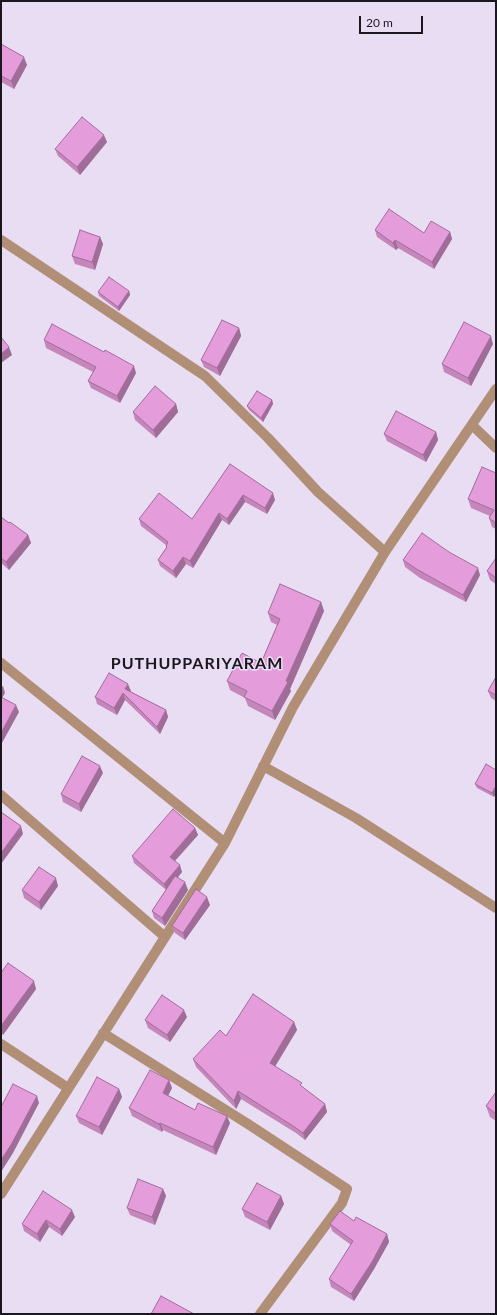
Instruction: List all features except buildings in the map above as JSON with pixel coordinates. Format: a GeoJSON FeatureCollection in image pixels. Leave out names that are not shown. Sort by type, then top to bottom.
{"type":"FeatureCollection","features":[{"type":"Feature","properties":{"kind":"street"},"geometry":{"type":"LineString","coordinates":[[1,240],[205,376],[268,438],[318,492],[385,552]]}},
{"type":"Feature","properties":{"kind":"street"},"geometry":{"type":"LineString","coordinates":[[1,1194],[225,843],[293,707],[385,552],[496,389]]}},
{"type":"Feature","properties":{"kind":"street"},"geometry":{"type":"LineString","coordinates":[[472,425],[496,448]]}},
{"type":"Feature","properties":{"kind":"street"},"geometry":{"type":"LineString","coordinates":[[1,663],[225,843]]}},
{"type":"Feature","properties":{"kind":"street"},"geometry":{"type":"LineString","coordinates":[[263,766],[356,818],[496,908]]}},
{"type":"Feature","properties":{"kind":"street"},"geometry":{"type":"LineString","coordinates":[[1,795],[164,937]]}},
{"type":"Feature","properties":{"kind":"street"},"geometry":{"type":"LineString","coordinates":[[103,1033],[248,1124],[347,1189],[342,1203],[260,1314]]}},
{"type":"Feature","properties":{"kind":"street"},"geometry":{"type":"LineString","coordinates":[[1,1044],[68,1088]]}},
{"type":"Feature","properties":{"kind":"district","name":"PUTHUPPARIYARAM"},"geometry":{"type":"Point","coordinates":[197,664]}}]}
